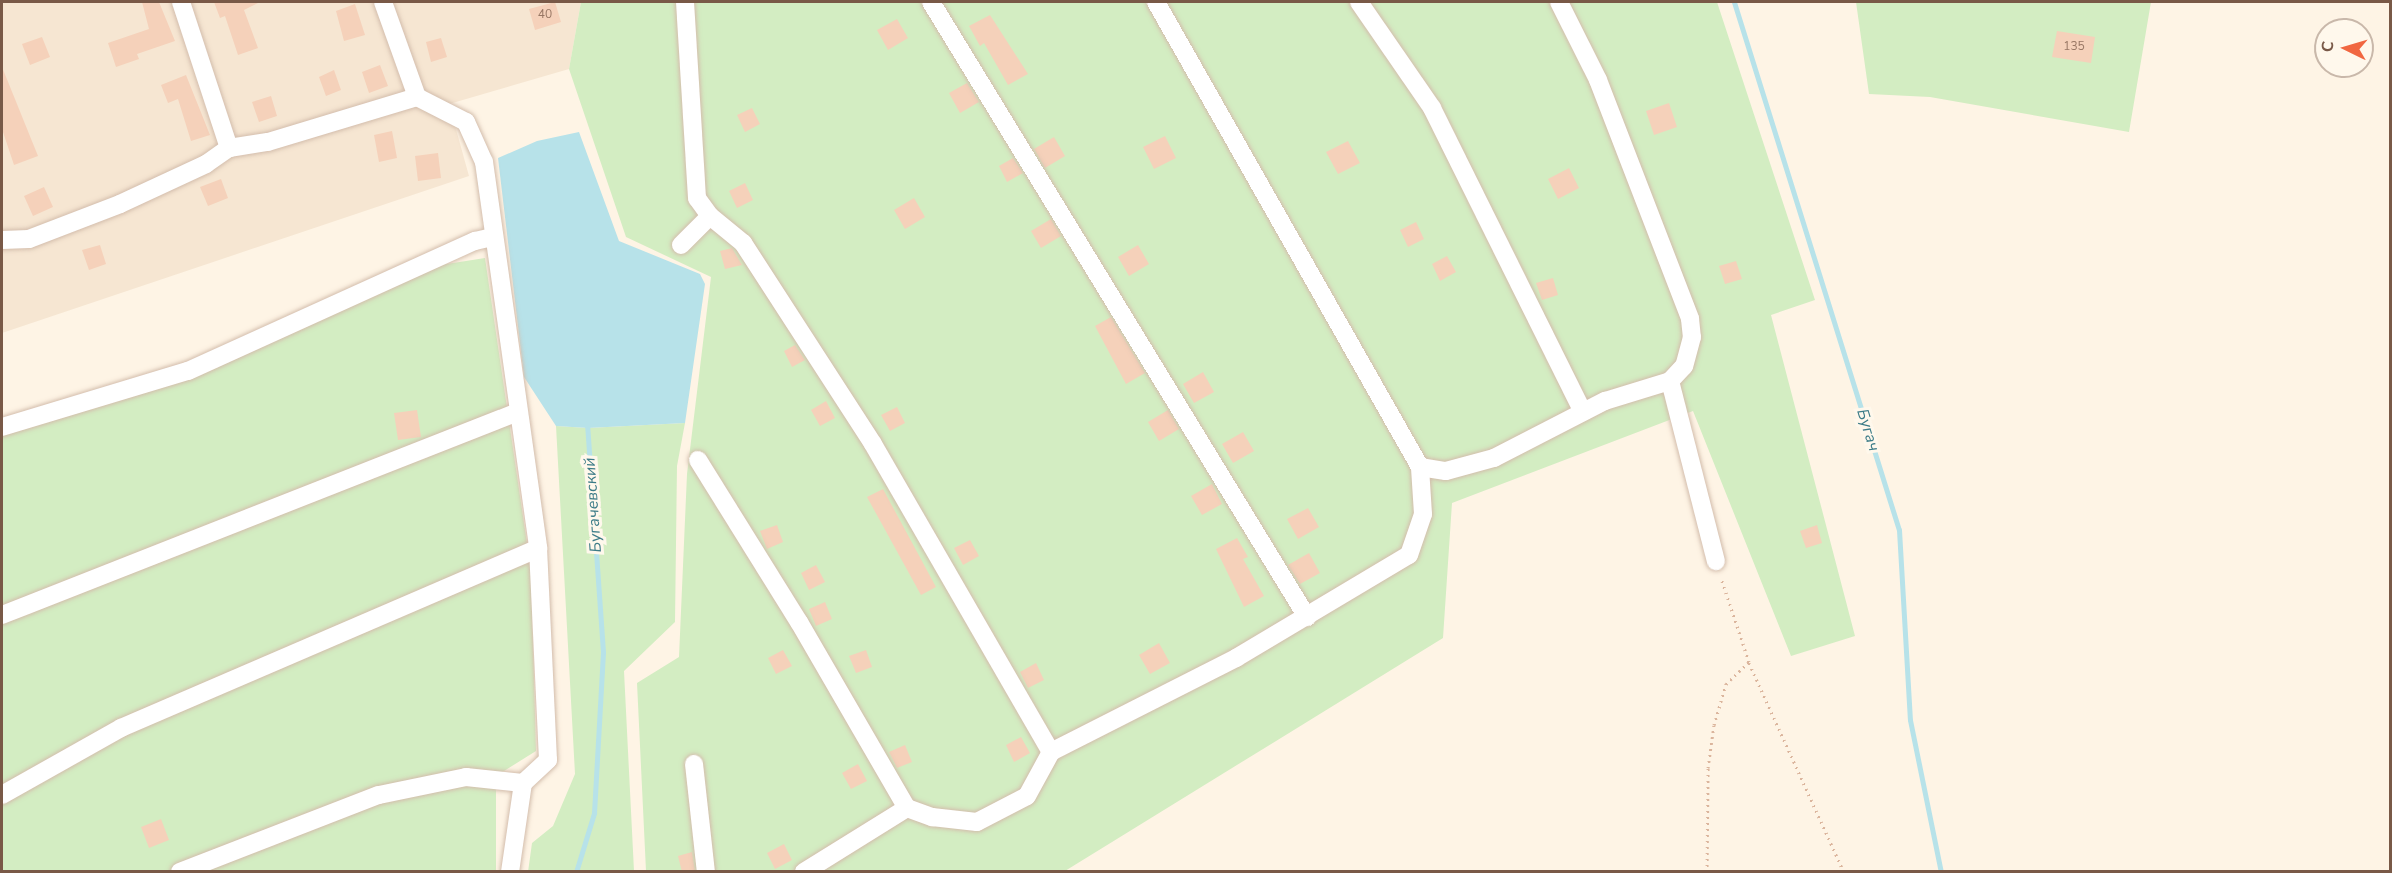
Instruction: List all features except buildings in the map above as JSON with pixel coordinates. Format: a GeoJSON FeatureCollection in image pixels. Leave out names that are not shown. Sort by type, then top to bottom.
{"type":"FeatureCollection","features":[{"type":"Feature","properties":{"kind":"street"},"geometry":{"type":"LineString","coordinates":[[181,2],[230,148]]}},
{"type":"Feature","properties":{"kind":"street"},"geometry":{"type":"LineString","coordinates":[[383,2],[417,97],[466,122],[484,162],[538,548],[548,760],[523,783],[510,872]]}},
{"type":"Feature","properties":{"kind":"street"},"geometry":{"type":"LineString","coordinates":[[685,2],[697,198],[710,216],[743,243],[873,444],[1051,752]]}},
{"type":"Feature","properties":{"kind":"street"},"geometry":{"type":"LineString","coordinates":[[931,2],[1307,617]]}},
{"type":"Feature","properties":{"kind":"street"},"geometry":{"type":"LineString","coordinates":[[698,459],[800,622],[907,808],[932,817],[977,822],[1027,796],[1051,752],[1236,658],[1409,555],[1423,514],[1419,467],[1156,2]]}},
{"type":"Feature","properties":{"kind":"street"},"geometry":{"type":"LineString","coordinates":[[1359,2],[1432,108],[1583,412]]}},
{"type":"Feature","properties":{"kind":"street"},"geometry":{"type":"LineString","coordinates":[[1419,467],[1446,471],[1494,458],[1605,401],[1670,381],[1684,366],[1692,337],[1690,319],[1598,80],[1558,2]]}},
{"type":"Feature","properties":{"kind":"street"},"geometry":{"type":"LineString","coordinates":[[2,240],[29,239],[120,204],[207,164],[230,148],[268,142],[417,97]]}},
{"type":"Feature","properties":{"kind":"street"},"geometry":{"type":"LineString","coordinates":[[681,245],[710,216]]}},
{"type":"Feature","properties":{"kind":"street"},"geometry":{"type":"LineString","coordinates":[[2,427],[188,371],[475,241],[493,237]]}},
{"type":"Feature","properties":{"kind":"street"},"geometry":{"type":"LineString","coordinates":[[1670,381],[1716,561]]}},
{"type":"Feature","properties":{"kind":"street"},"geometry":{"type":"LineString","coordinates":[[2,615],[518,412]]}},
{"type":"Feature","properties":{"kind":"street"},"geometry":{"type":"LineString","coordinates":[[2,795],[121,728],[538,548]]}},
{"type":"Feature","properties":{"kind":"street"},"geometry":{"type":"LineString","coordinates":[[694,764],[706,872]]}},
{"type":"Feature","properties":{"kind":"street"},"geometry":{"type":"LineString","coordinates":[[180,872],[379,795],[466,777],[523,783]]}},
{"type":"Feature","properties":{"kind":"street"},"geometry":{"type":"LineString","coordinates":[[804,872],[907,808]]}},
{"type":"Feature","properties":{"kind":"path"},"geometry":{"type":"LineString","coordinates":[[1716,561],[1749,662],[1845,872]]}},
{"type":"Feature","properties":{"kind":"path"},"geometry":{"type":"LineString","coordinates":[[1707,872],[1708,768],[1714,725],[1726,684],[1749,662]]}},
{"type":"Feature","properties":{"kind":"shaded area"},"geometry":{"type":"Polygon","coordinates":[[[2,2],[581,2],[569,69],[449,104],[469,176],[2,333],[2,2]]]}},
{"type":"Feature","properties":{"kind":"green space"},"geometry":{"type":"Polygon","coordinates":[[[581,2],[1717,2],[1815,300],[1771,315],[1855,636],[1791,656],[1693,411],[1452,503],[1443,638],[1065,871],[646,871],[637,683],[679,657],[687,474],[711,277],[626,237],[569,69],[581,2]]]}},
{"type":"Feature","properties":{"kind":"green space"},"geometry":{"type":"Polygon","coordinates":[[[1856,2],[2151,2],[2129,132],[1930,97],[1869,94],[1856,2]]]}},
{"type":"Feature","properties":{"kind":"green space"},"geometry":{"type":"Polygon","coordinates":[[[485,258],[531,571],[536,751],[496,776],[496,871],[2,872],[2,433],[183,380],[434,266],[485,258]]]}},
{"type":"Feature","properties":{"kind":"green space"},"geometry":{"type":"Polygon","coordinates":[[[685,423],[677,466],[675,622],[624,671],[634,871],[528,872],[532,843],[553,826],[575,774],[556,426],[588,428],[685,423]]]}},
{"type":"Feature","properties":{"kind":"water"},"geometry":{"type":"Polygon","coordinates":[[[579,132],[619,241],[700,274],[705,284],[685,423],[588,428],[556,426],[524,377],[498,158],[537,141],[579,132]]]}},
{"type":"Feature","properties":{"kind":"waterway","name":"Бугач"},"geometry":{"type":"LineString","coordinates":[[1734,2],[1899,530],[1910,720],[1941,872]]}},
{"type":"Feature","properties":{"kind":"waterway","name":"Бугачевский"},"geometry":{"type":"LineString","coordinates":[[576,872],[594,813],[603,652],[587,424]]}}]}
